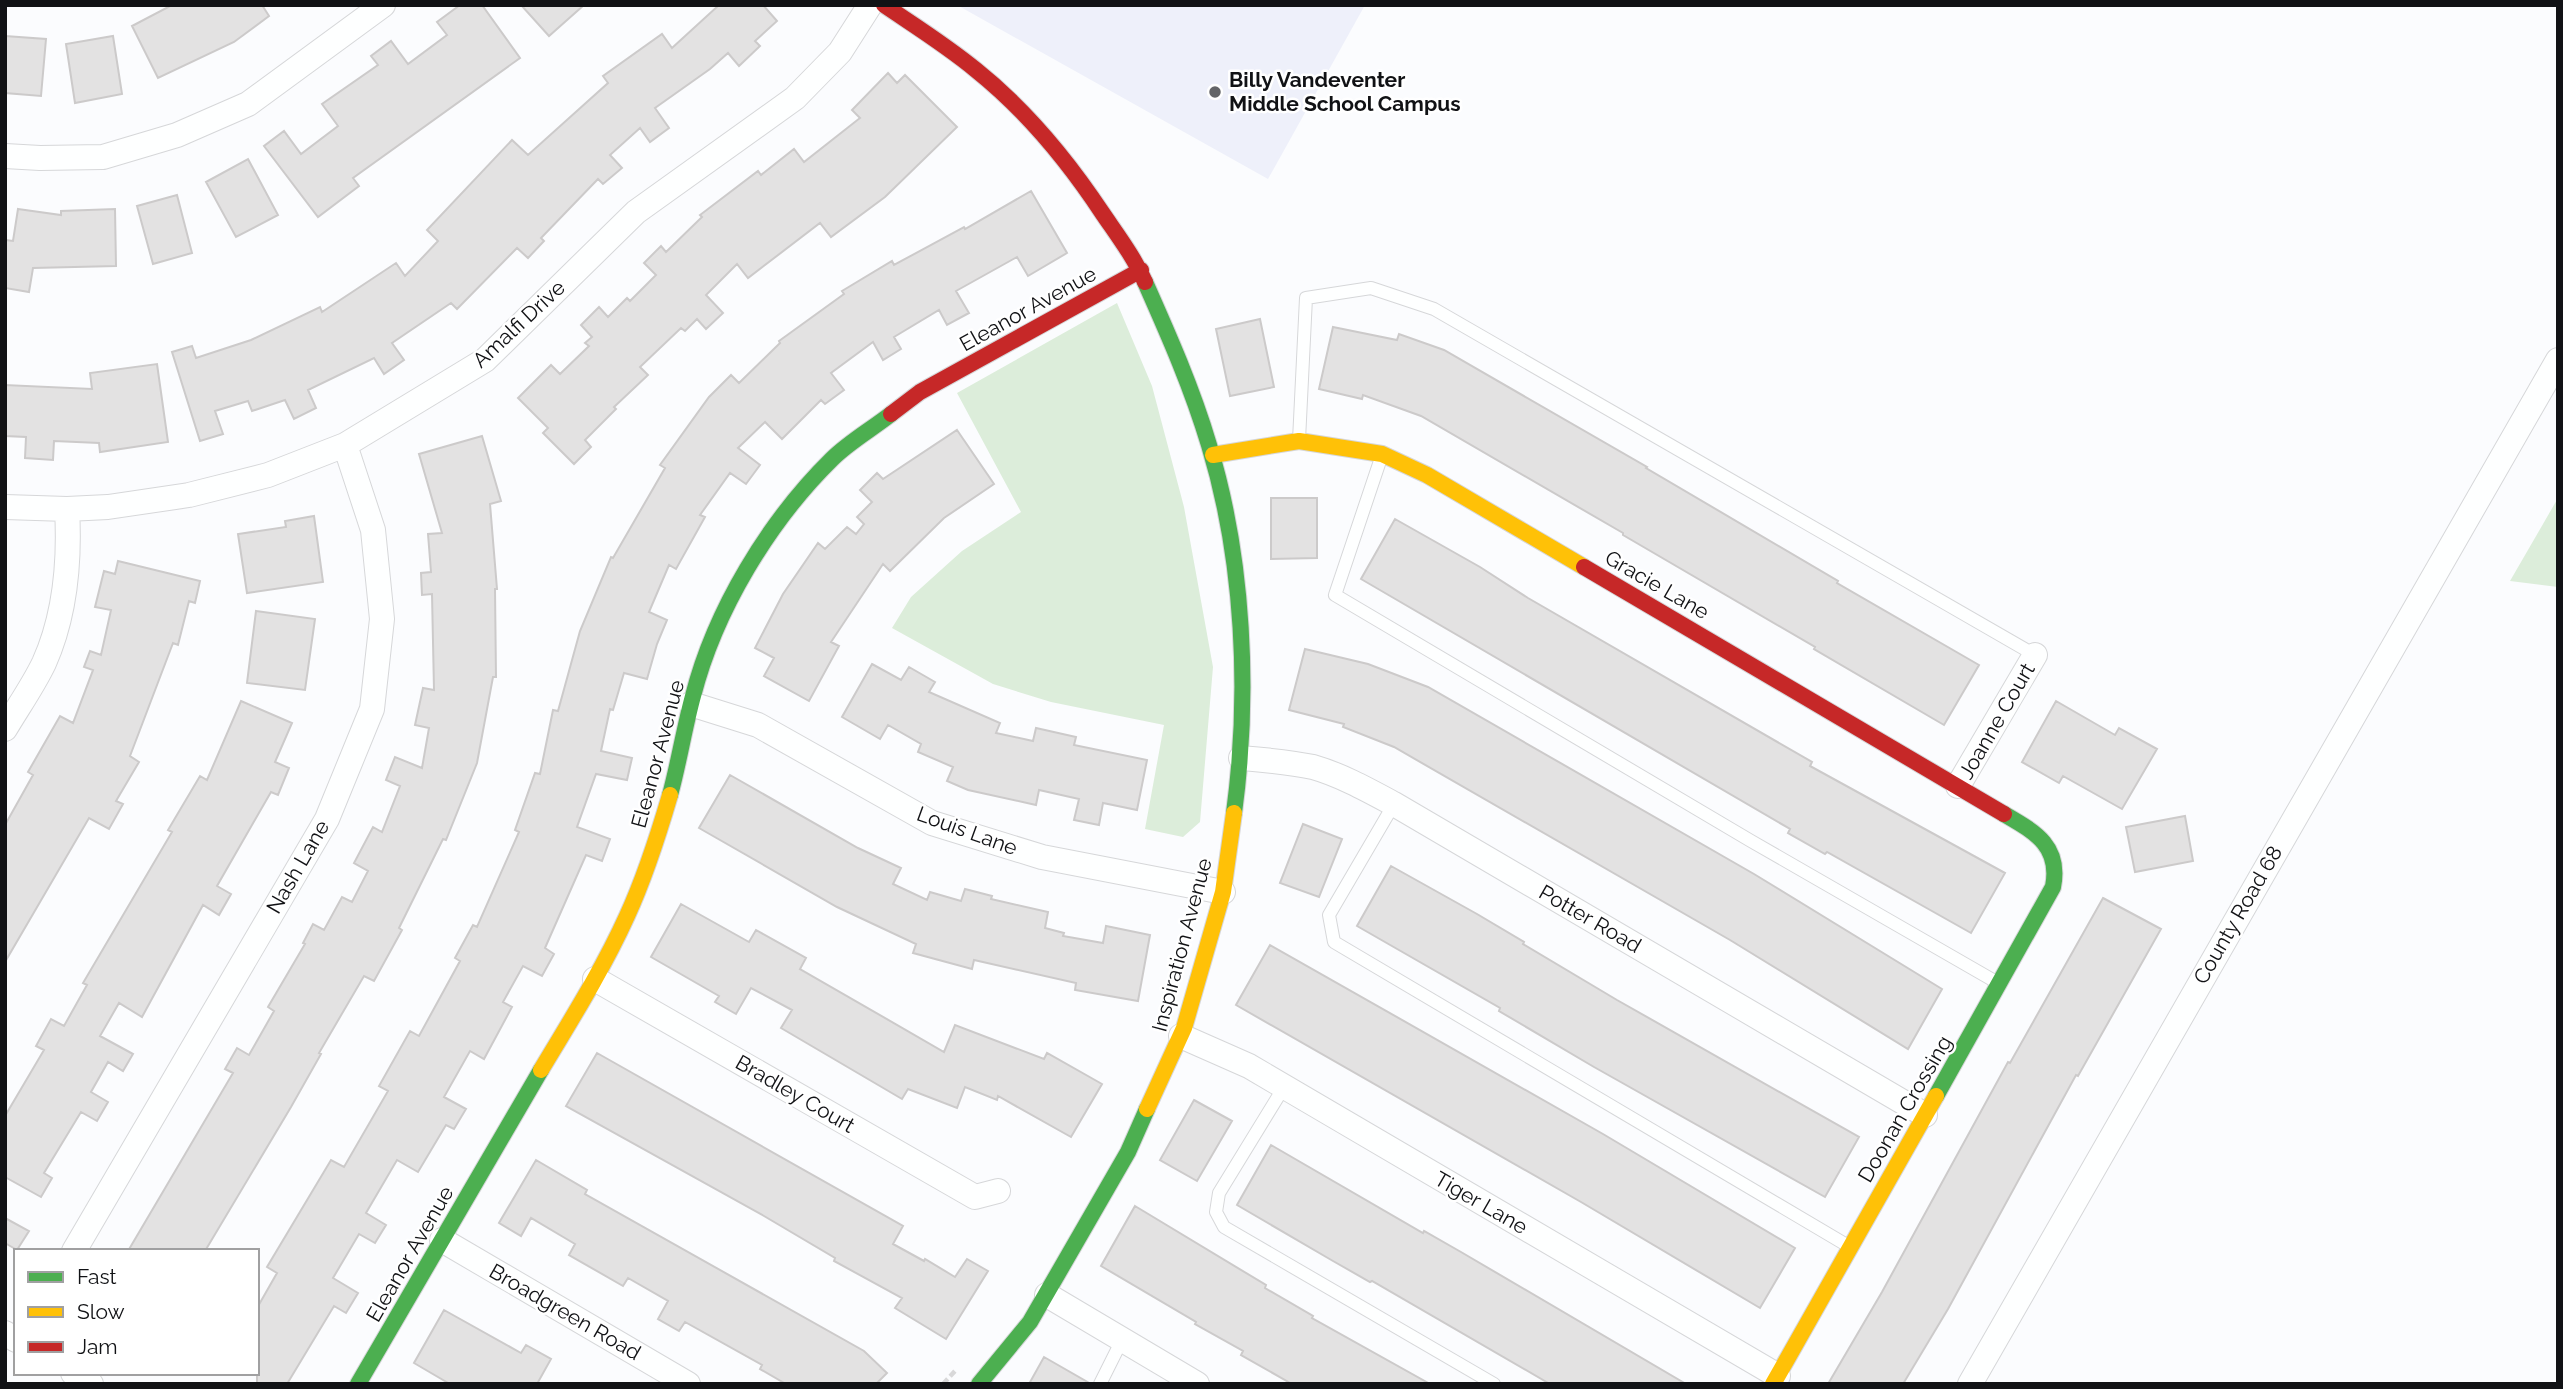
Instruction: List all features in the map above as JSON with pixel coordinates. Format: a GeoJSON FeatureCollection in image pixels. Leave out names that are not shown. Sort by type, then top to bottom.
{"type":"FeatureCollection","features":[{"type":"Feature","properties":{"kind":"street"},"geometry":{"type":"LineString","coordinates":[[5,156],[103,157],[177,135],[248,104],[383,5]]}},
{"type":"Feature","properties":{"kind":"street","name":"Amalfi Drive"},"geometry":{"type":"LineString","coordinates":[[5,507],[108,507],[189,495],[268,475],[345,445],[485,360],[636,212],[795,98],[840,52],[870,5]]}},
{"type":"Feature","properties":{"kind":"street","name":"Inspiration Avenue"},"geometry":{"type":"LineString","coordinates":[[884,5],[978,71],[1035,126],[1088,191],[1141,270],[1183,367],[1213,455],[1239,601],[1241,758],[1223,892],[1181,1036],[1128,1152],[1047,1295],[1030,1322],[979,1384]]}},
{"type":"Feature","properties":{"kind":"street","name":"Eleanor Avenue"},"geometry":{"type":"LineString","coordinates":[[358,1384],[595,979],[628,915],[655,845],[677,770],[691,704],[716,631],[747,567],[789,507],[833,458],[920,392],[1141,270]]}},
{"type":"Feature","properties":{"kind":"street","name":"County Road 68"},"geometry":{"type":"LineString","coordinates":[[1970,1384],[2558,360]]}},
{"type":"Feature","properties":{"kind":"street","name":"County Road 68"},"geometry":{"type":"LineString","coordinates":[[2508,447],[2558,395]]}},
{"type":"Feature","properties":{"kind":"street","name":"Gracie Lane"},"geometry":{"type":"LineString","coordinates":[[1213,455],[1298,441],[1382,454],[1427,475],[2031,829],[2050,850]]}},
{"type":"Feature","properties":{"kind":"street","name":"Nash Lane"},"geometry":{"type":"LineString","coordinates":[[75,1249],[327,819],[372,709],[382,620],[381,607],[373,530],[345,445]]}},
{"type":"Feature","properties":{"kind":"street"},"geometry":{"type":"LineString","coordinates":[[5,729],[44,662],[65,596],[69,551],[67,509]]}},
{"type":"Feature","properties":{"kind":"street","name":"Joanne Court"},"geometry":{"type":"LineString","coordinates":[[1958,786],[2035,655]]}},
{"type":"Feature","properties":{"kind":"street","name":"Louis Lane"},"geometry":{"type":"LineString","coordinates":[[691,704],[758,725],[933,823],[1042,857],[1223,892]]}},
{"type":"Feature","properties":{"kind":"street","name":"Potter Road"},"geometry":{"type":"LineString","coordinates":[[1241,758],[1282,761],[1315,768],[1356,784],[1926,1115]]}},
{"type":"Feature","properties":{"kind":"street","name":"Doonan Crossing"},"geometry":{"type":"LineString","coordinates":[[1775,1380],[2053,888],[2055,869],[2050,850]]}},
{"type":"Feature","properties":{"kind":"street","name":"Bradley Court"},"geometry":{"type":"LineString","coordinates":[[595,979],[975,1197],[998,1191]]}},
{"type":"Feature","properties":{"kind":"street","name":"Tiger Lane"},"geometry":{"type":"LineString","coordinates":[[1181,1036],[1249,1066],[1775,1380]]}},
{"type":"Feature","properties":{"kind":"street","name":"Broadgreen Road"},"geometry":{"type":"LineString","coordinates":[[442,1240],[688,1384]]}},
{"type":"Feature","properties":{"kind":"street"},"geometry":{"type":"LineString","coordinates":[[1047,1295],[1197,1384]]}},
{"type":"Feature","properties":{"kind":"lane"},"geometry":{"type":"LineString","coordinates":[[1298,441],[1306,298],[1371,288],[1434,309],[2035,655]]}},
{"type":"Feature","properties":{"kind":"lane"},"geometry":{"type":"LineString","coordinates":[[1382,454],[1335,595],[2000,985]]}},
{"type":"Feature","properties":{"kind":"lane"},"geometry":{"type":"LineString","coordinates":[[1394,804],[1329,915],[1334,943],[1851,1247]]}},
{"type":"Feature","properties":{"kind":"lane"},"geometry":{"type":"LineString","coordinates":[[1284,1087],[1219,1193],[1216,1212],[1224,1227],[1494,1384]]}},
{"type":"Feature","properties":{"kind":"lane"},"geometry":{"type":"LineString","coordinates":[[1100,1384],[1122,1340]]}},
{"type":"Feature","properties":{"kind":"path"},"geometry":{"type":"LineString","coordinates":[[943,1384],[959,1367]]}},
{"type":"Feature","properties":{"kind":"shaded area","name":"Billy Vandeventer Middle School Campus"},"geometry":{"type":"Polygon","coordinates":[[[957,5],[1365,5],[1268,179],[957,5]]]}},
{"type":"Feature","properties":{"kind":"green space"},"geometry":{"type":"Polygon","coordinates":[[[1117,303],[1152,386],[1184,507],[1213,667],[1200,822],[1183,837],[1145,829],[1164,725],[1051,702],[993,684],[892,628],[911,597],[962,551],[1021,512],[957,393],[1117,303]]]}},
{"type":"Feature","properties":{"kind":"green space"},"geometry":{"type":"Polygon","coordinates":[[[2558,498],[2558,587],[2510,581],[2558,498]]]}},
{"type":"Feature","properties":{"kind":"building"},"geometry":{"type":"Polygon","coordinates":[[[172,5],[262,5],[269,16],[234,42],[158,78],[132,26],[172,5]]]}},
{"type":"Feature","properties":{"kind":"building"},"geometry":{"type":"Polygon","coordinates":[[[460,5],[482,5],[520,58],[353,178],[359,186],[318,217],[264,146],[284,131],[301,154],[338,126],[322,104],[378,65],[371,56],[391,41],[408,64],[447,35],[437,22],[460,5]]]}},
{"type":"Feature","properties":{"kind":"building"},"geometry":{"type":"Polygon","coordinates":[[[521,5],[584,5],[549,36],[521,5]]]}},
{"type":"Feature","properties":{"kind":"building"},"geometry":{"type":"Polygon","coordinates":[[[719,5],[763,5],[777,21],[755,41],[760,46],[739,66],[728,53],[655,108],[669,128],[650,142],[640,128],[610,155],[622,168],[603,184],[598,179],[541,238],[544,241],[528,258],[517,248],[457,309],[451,303],[392,343],[404,360],[384,374],[374,358],[308,390],[316,408],[294,419],[285,400],[252,411],[248,401],[215,411],[223,434],[200,441],[172,352],[192,346],[196,358],[251,340],[320,307],[322,312],[396,263],[405,276],[438,241],[427,230],[512,140],[528,155],[608,83],[603,76],[662,34],[672,48],[719,5]]]}},
{"type":"Feature","properties":{"kind":"building"},"geometry":{"type":"Polygon","coordinates":[[[5,36],[46,39],[41,96],[5,93],[5,36]]]}},
{"type":"Feature","properties":{"kind":"building"},"geometry":{"type":"Polygon","coordinates":[[[113,36],[122,94],[75,103],[66,44],[113,36]]]}},
{"type":"Feature","properties":{"kind":"building"},"geometry":{"type":"Polygon","coordinates":[[[888,73],[897,83],[905,75],[957,127],[885,197],[831,237],[820,223],[748,278],[737,264],[706,295],[723,313],[706,329],[697,319],[685,331],[681,328],[640,367],[648,375],[614,407],[616,409],[585,440],[591,447],[574,464],[543,433],[548,428],[518,398],[551,365],[560,374],[589,346],[585,343],[592,337],[581,325],[599,307],[608,317],[627,298],[630,301],[656,275],[644,263],[661,246],[666,252],[702,217],[700,215],[758,171],[761,175],[794,149],[804,162],[860,118],[852,110],[888,73]]]}},
{"type":"Feature","properties":{"kind":"building"},"geometry":{"type":"Polygon","coordinates":[[[248,159],[278,215],[236,237],[206,182],[248,159]]]}},
{"type":"Feature","properties":{"kind":"building"},"geometry":{"type":"Polygon","coordinates":[[[1031,191],[1067,253],[1028,276],[1017,257],[956,291],[969,313],[947,325],[939,310],[894,337],[901,349],[883,360],[873,342],[831,373],[844,390],[825,404],[821,400],[782,439],[765,422],[738,448],[760,465],[746,484],[730,473],[700,515],[705,517],[676,569],[669,565],[649,612],[667,620],[647,679],[624,673],[613,710],[610,709],[601,751],[632,758],[627,780],[596,774],[577,827],[610,839],[602,861],[586,855],[545,948],[554,954],[542,976],[523,966],[503,1002],[512,1007],[484,1059],[470,1051],[444,1097],[466,1109],[454,1129],[446,1125],[418,1172],[397,1160],[366,1213],[386,1225],[375,1243],[359,1234],[333,1278],[358,1293],[346,1313],[334,1306],[287,1384],[257,1384],[259,1304],[277,1273],[267,1267],[331,1160],[344,1167],[388,1091],[379,1086],[410,1031],[419,1036],[460,961],[455,958],[473,925],[477,927],[519,832],[515,830],[535,773],[540,774],[553,710],[558,711],[580,631],[611,557],[613,558],[665,468],[660,465],[709,397],[731,375],[739,383],[780,343],[779,341],[844,294],[842,291],[892,261],[894,265],[964,227],[965,229],[1031,191]]]}},
{"type":"Feature","properties":{"kind":"building"},"geometry":{"type":"Polygon","coordinates":[[[177,195],[192,253],[153,264],[137,206],[177,195]]]}},
{"type":"Feature","properties":{"kind":"building"},"geometry":{"type":"Polygon","coordinates":[[[18,209],[61,215],[61,211],[115,209],[116,266],[33,268],[29,292],[5,288],[5,240],[13,241],[18,209]]]}},
{"type":"Feature","properties":{"kind":"building"},"geometry":{"type":"Polygon","coordinates":[[[1260,319],[1274,387],[1230,396],[1216,329],[1260,319]]]}},
{"type":"Feature","properties":{"kind":"building"},"geometry":{"type":"Polygon","coordinates":[[[1333,327],[1397,340],[1399,334],[1444,350],[1647,467],[1838,581],[1837,583],[1979,665],[1944,725],[1421,416],[1363,395],[1362,399],[1319,389],[1333,327]]]}},
{"type":"Feature","properties":{"kind":"building"},"geometry":{"type":"Polygon","coordinates":[[[157,364],[168,442],[100,452],[99,443],[54,441],[53,460],[25,458],[26,437],[5,436],[5,385],[92,389],[90,373],[157,364]]]}},
{"type":"Feature","properties":{"kind":"building"},"geometry":{"type":"Polygon","coordinates":[[[957,430],[994,484],[944,518],[890,571],[883,564],[831,642],[839,646],[809,701],[764,676],[774,658],[755,648],[783,594],[818,543],[825,549],[847,527],[856,534],[864,524],[857,517],[872,502],[860,490],[877,473],[883,479],[957,430]]]}},
{"type":"Feature","properties":{"kind":"building"},"geometry":{"type":"Polygon","coordinates":[[[482,436],[501,501],[490,504],[497,589],[496,677],[493,677],[477,763],[446,840],[443,839],[399,928],[402,930],[374,981],[364,976],[291,1107],[206,1249],[129,1249],[233,1073],[225,1069],[237,1048],[249,1055],[274,1011],[268,1007],[305,944],[303,943],[313,924],[324,930],[342,897],[352,902],[368,871],[354,863],[373,827],[382,832],[400,786],[386,780],[395,757],[422,768],[429,728],[415,725],[423,688],[434,690],[432,594],[422,595],[421,573],[431,572],[428,534],[442,533],[419,454],[482,436]]]}},
{"type":"Feature","properties":{"kind":"building"},"geometry":{"type":"Polygon","coordinates":[[[1271,498],[1317,498],[1317,558],[1271,559],[1271,498]]]}},
{"type":"Feature","properties":{"kind":"building"},"geometry":{"type":"Polygon","coordinates":[[[314,516],[323,582],[247,593],[238,534],[286,527],[285,521],[314,516]]]}},
{"type":"Feature","properties":{"kind":"building"},"geometry":{"type":"Polygon","coordinates":[[[1395,519],[1812,762],[1810,766],[2005,873],[1971,933],[1788,833],[1790,829],[1361,579],[1395,519]]]}},
{"type":"Feature","properties":{"kind":"building"},"geometry":{"type":"Polygon","coordinates":[[[118,561],[200,581],[195,603],[189,601],[178,645],[173,643],[130,756],[139,762],[116,801],[123,804],[109,829],[89,818],[5,962],[5,825],[33,775],[28,772],[60,716],[73,723],[93,670],[84,667],[90,651],[101,655],[111,610],[95,607],[104,571],[115,574],[118,561]]]}},
{"type":"Feature","properties":{"kind":"building"},"geometry":{"type":"Polygon","coordinates":[[[256,611],[315,619],[305,690],[247,683],[256,611]]]}},
{"type":"Feature","properties":{"kind":"building"},"geometry":{"type":"Polygon","coordinates":[[[1305,649],[1368,664],[1428,687],[1754,874],[1942,989],[1908,1049],[1730,940],[1394,747],[1343,727],[1344,724],[1289,710],[1305,649]]]}},
{"type":"Feature","properties":{"kind":"building"},"geometry":{"type":"Polygon","coordinates":[[[872,664],[901,680],[909,667],[935,682],[929,692],[1000,723],[996,733],[1033,741],[1036,728],[1076,737],[1074,745],[1147,760],[1137,810],[1103,803],[1099,825],[1074,820],[1079,799],[1039,790],[1036,805],[968,790],[947,781],[953,767],[918,752],[921,744],[888,725],[880,739],[842,717],[872,664]]]}},
{"type":"Feature","properties":{"kind":"building"},"geometry":{"type":"Polygon","coordinates":[[[241,701],[292,723],[275,762],[289,768],[278,795],[271,792],[217,886],[231,894],[219,915],[203,905],[142,1017],[119,1003],[100,1036],[133,1054],[123,1071],[108,1062],[91,1092],[108,1102],[97,1121],[81,1112],[44,1173],[52,1178],[41,1197],[5,1177],[5,1116],[44,1050],[36,1046],[51,1019],[64,1026],[87,985],[83,983],[172,832],[168,830],[200,776],[207,780],[241,701]]]}},
{"type":"Feature","properties":{"kind":"building"},"geometry":{"type":"Polygon","coordinates":[[[2056,701],[2115,735],[2119,728],[2157,749],[2122,809],[2063,776],[2059,783],[2022,762],[2056,701]]]}},
{"type":"Feature","properties":{"kind":"building"},"geometry":{"type":"Polygon","coordinates":[[[730,775],[858,848],[901,868],[893,884],[927,900],[930,892],[961,901],[965,889],[992,896],[991,899],[1048,912],[1045,928],[1064,933],[1063,936],[1103,943],[1106,926],[1150,935],[1138,1001],[1075,990],[1076,983],[974,960],[972,969],[913,953],[916,944],[837,907],[699,828],[730,775]]]}},
{"type":"Feature","properties":{"kind":"building"},"geometry":{"type":"Polygon","coordinates":[[[2185,816],[2193,861],[2135,872],[2126,827],[2185,816]]]}},
{"type":"Feature","properties":{"kind":"building"},"geometry":{"type":"Polygon","coordinates":[[[1303,824],[1342,839],[1319,897],[1280,883],[1303,824]]]}},
{"type":"Feature","properties":{"kind":"building"},"geometry":{"type":"Polygon","coordinates":[[[1391,866],[1477,914],[1617,1000],[1859,1137],[1825,1197],[1594,1067],[1499,1011],[1500,1008],[1357,926],[1391,866]]]}},
{"type":"Feature","properties":{"kind":"building"},"geometry":{"type":"Polygon","coordinates":[[[2103,898],[2161,929],[2078,1076],[2076,1075],[1948,1309],[1903,1384],[1828,1384],[1882,1292],[2008,1062],[2010,1063],[2103,898]]]}},
{"type":"Feature","properties":{"kind":"building"},"geometry":{"type":"Polygon","coordinates":[[[681,904],[749,942],[756,930],[806,958],[800,969],[944,1052],[955,1025],[1044,1059],[1047,1053],[1102,1084],[1071,1137],[998,1096],[997,1100],[965,1087],[957,1108],[908,1089],[902,1099],[781,1028],[792,1010],[751,988],[736,1014],[715,1002],[719,996],[651,957],[681,904]]]}},
{"type":"Feature","properties":{"kind":"building"},"geometry":{"type":"Polygon","coordinates":[[[1270,945],[1603,1134],[1795,1248],[1760,1308],[1581,1202],[1236,1005],[1270,945]]]}},
{"type":"Feature","properties":{"kind":"building"},"geometry":{"type":"Polygon","coordinates":[[[597,1053],[903,1226],[893,1244],[955,1277],[967,1259],[988,1271],[946,1339],[895,1308],[902,1298],[834,1261],[835,1258],[764,1216],[566,1106],[597,1053]]]}},
{"type":"Feature","properties":{"kind":"building"},"geometry":{"type":"Polygon","coordinates":[[[1194,1100],[1232,1121],[1197,1181],[1160,1160],[1194,1100]]]}},
{"type":"Feature","properties":{"kind":"building"},"geometry":{"type":"Polygon","coordinates":[[[1271,1145],[1686,1384],[1550,1384],[1333,1261],[1237,1205],[1271,1145]]]}},
{"type":"Feature","properties":{"kind":"building"},"geometry":{"type":"Polygon","coordinates":[[[536,1160],[587,1190],[585,1194],[864,1351],[887,1373],[876,1384],[786,1384],[760,1369],[762,1365],[685,1322],[679,1331],[658,1319],[668,1301],[628,1278],[623,1286],[569,1255],[575,1244],[531,1218],[521,1236],[499,1223],[536,1160]]]}},
{"type":"Feature","properties":{"kind":"building"},"geometry":{"type":"Polygon","coordinates":[[[1135,1206],[1266,1285],[1265,1288],[1313,1316],[1312,1318],[1430,1384],[1292,1384],[1241,1355],[1243,1351],[1101,1266],[1135,1206]]]}},
{"type":"Feature","properties":{"kind":"building"},"geometry":{"type":"Polygon","coordinates":[[[5,1218],[29,1231],[18,1249],[5,1243],[5,1218]]]}},
{"type":"Feature","properties":{"kind":"building"},"geometry":{"type":"Polygon","coordinates":[[[444,1310],[521,1353],[526,1345],[551,1359],[537,1384],[450,1384],[414,1363],[444,1310]]]}},
{"type":"Feature","properties":{"kind":"building"},"geometry":{"type":"Polygon","coordinates":[[[1044,1357],[1091,1384],[1029,1384],[1044,1357]]]}},
{"type":"Feature","properties":{"kind":"traffic: fast"},"geometry":{"type":"LineString","coordinates":[[1145,282],[1180,362],[1202,424],[1221,489],[1230,534],[1237,581],[1242,675],[1242,721],[1234,813]]}},
{"type":"Feature","properties":{"kind":"traffic: fast"},"geometry":{"type":"LineString","coordinates":[[670,795],[703,664],[715,631],[747,568],[809,483],[853,441],[891,414]]}},
{"type":"Feature","properties":{"kind":"traffic: fast"},"geometry":{"type":"LineString","coordinates":[[1936,1096],[2053,887],[2053,861],[2043,842],[2026,827],[2004,814]]}},
{"type":"Feature","properties":{"kind":"traffic: fast"},"geometry":{"type":"LineString","coordinates":[[358,1384],[541,1070]]}},
{"type":"Feature","properties":{"kind":"traffic: fast"},"geometry":{"type":"LineString","coordinates":[[979,1384],[1030,1322],[1128,1152],[1147,1109]]}},
{"type":"Feature","properties":{"kind":"traffic: slow"},"geometry":{"type":"LineString","coordinates":[[1213,455],[1299,441],[1382,454],[1427,475],[1584,567]]}},
{"type":"Feature","properties":{"kind":"traffic: slow"},"geometry":{"type":"LineString","coordinates":[[541,1070],[618,936],[640,886],[670,795]]}},
{"type":"Feature","properties":{"kind":"traffic: slow"},"geometry":{"type":"LineString","coordinates":[[1147,1109],[1184,1028],[1223,892],[1234,813]]}},
{"type":"Feature","properties":{"kind":"traffic: slow"},"geometry":{"type":"LineString","coordinates":[[1773,1384],[1936,1096]]}},
{"type":"Feature","properties":{"kind":"traffic: jam"},"geometry":{"type":"LineString","coordinates":[[884,5],[965,61],[1029,119],[1090,194],[1131,255],[1145,282]]}},
{"type":"Feature","properties":{"kind":"traffic: jam"},"geometry":{"type":"LineString","coordinates":[[891,414],[920,392],[1141,270]]}},
{"type":"Feature","properties":{"kind":"traffic: jam"},"geometry":{"type":"LineString","coordinates":[[1584,567],[2004,814]]}},
{"type":"Feature","properties":{"kind":"place","name":"Billy Vandeventer Middle School Campus"},"geometry":{"type":"Point","coordinates":[1215,92]}}]}
